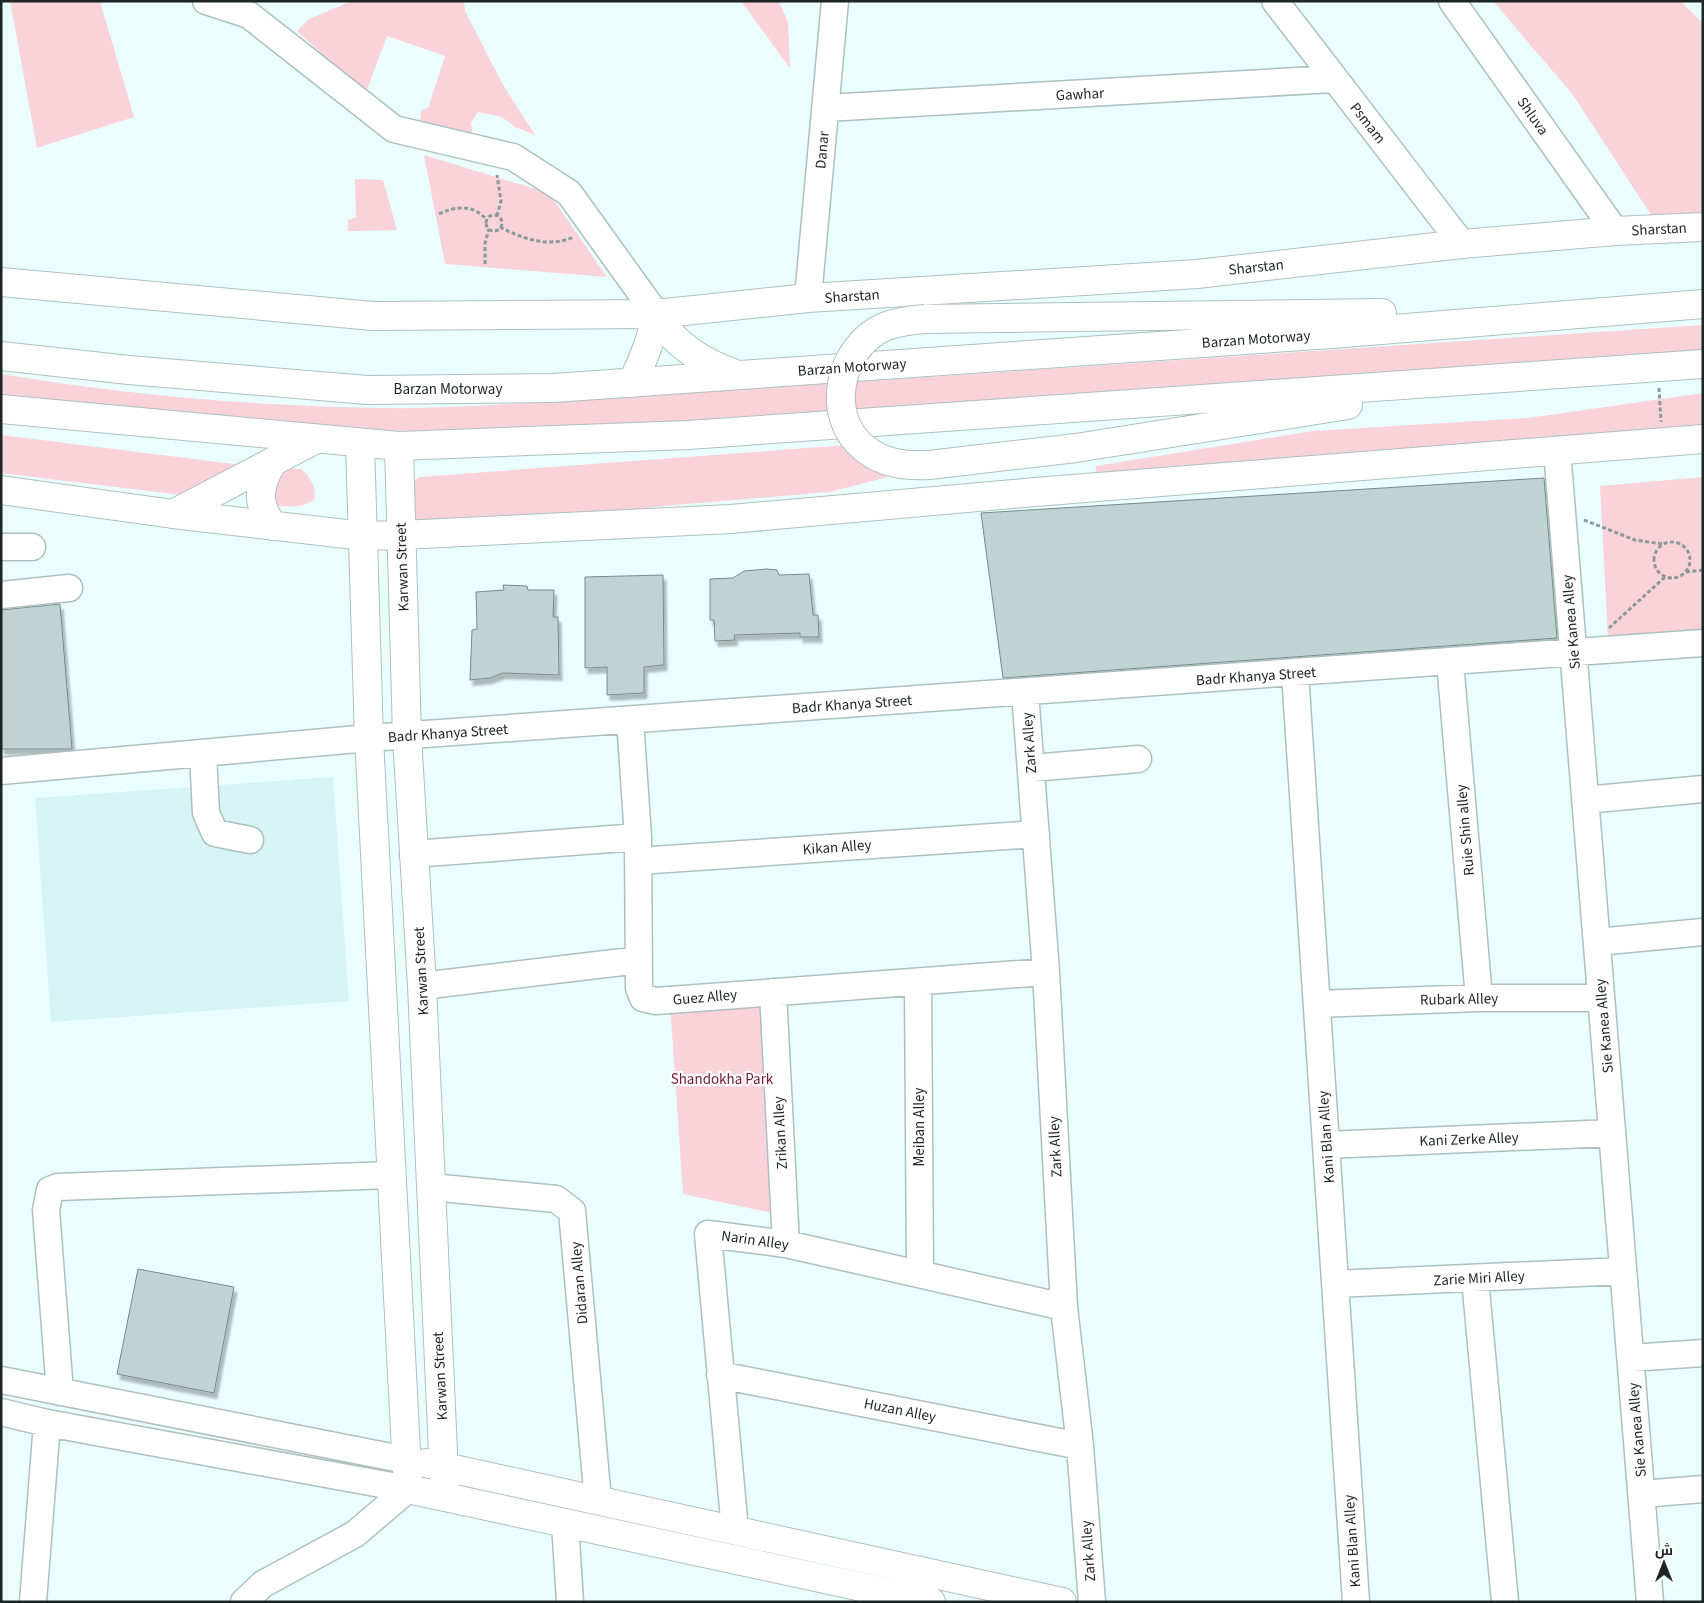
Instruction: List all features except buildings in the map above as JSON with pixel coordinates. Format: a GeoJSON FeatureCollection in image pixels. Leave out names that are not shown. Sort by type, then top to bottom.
{"type":"FeatureCollection","features":[{"type":"Feature","properties":{"kind":"main road","name":"Sharstan"},"geometry":{"type":"LineString","coordinates":[[1,282],[373,316],[656,314],[808,298],[1197,274],[1462,244],[1615,231],[1703,227]]}},
{"type":"Feature","properties":{"kind":"main road","name":"Barzan Motorway"},"geometry":{"type":"LineString","coordinates":[[1,356],[129,370],[367,390],[553,388],[1332,334],[1703,304]]}},
{"type":"Feature","properties":{"kind":"main road"},"geometry":{"type":"LineString","coordinates":[[1563,314],[1284,313],[925,318],[904,321],[883,328],[864,340],[848,360],[841,382],[841,406],[848,428],[863,448],[886,462],[910,466],[1076,448],[1294,413],[1571,374]]}},
{"type":"Feature","properties":{"kind":"main road"},"geometry":{"type":"LineString","coordinates":[[656,314],[665,330],[678,344],[709,362],[739,375]]}},
{"type":"Feature","properties":{"kind":"main road"},"geometry":{"type":"LineString","coordinates":[[632,383],[647,352],[653,334],[656,314]]}},
{"type":"Feature","properties":{"kind":"main road"},"geometry":{"type":"LineString","coordinates":[[1,409],[399,446],[688,435],[1703,364]]}},
{"type":"Feature","properties":{"kind":"main road"},"geometry":{"type":"LineString","coordinates":[[173,514],[316,439]]}},
{"type":"Feature","properties":{"kind":"main road"},"geometry":{"type":"LineString","coordinates":[[1,490],[273,526],[363,536],[401,535],[731,519],[1045,491],[1703,439]]}},
{"type":"Feature","properties":{"kind":"main road"},"geometry":{"type":"LineString","coordinates":[[360,443],[368,738],[408,1489],[565,1523],[846,1593],[931,1602]]}},
{"type":"Feature","properties":{"kind":"main road","name":"Karwan Street"},"geometry":{"type":"LineString","coordinates":[[399,446],[407,736],[422,986],[445,1496]]}},
{"type":"Feature","properties":{"kind":"main road"},"geometry":{"type":"LineString","coordinates":[[272,463],[264,476],[260,502],[264,513],[273,526]]}},
{"type":"Feature","properties":{"kind":"main road"},"geometry":{"type":"LineString","coordinates":[[406,1460],[1062,1602]]}},
{"type":"Feature","properties":{"kind":"street"},"geometry":{"type":"LineString","coordinates":[[206,1],[240,6],[249,16],[394,129],[513,157],[569,193],[596,227],[656,314]]}},
{"type":"Feature","properties":{"kind":"street","name":"Danar"},"geometry":{"type":"LineString","coordinates":[[808,298],[835,1]]}},
{"type":"Feature","properties":{"kind":"street","name":"Psmam"},"geometry":{"type":"LineString","coordinates":[[1274,1],[1462,244]]}},
{"type":"Feature","properties":{"kind":"street","name":"Shluva"},"geometry":{"type":"LineString","coordinates":[[1452,1],[1615,231]]}},
{"type":"Feature","properties":{"kind":"street","name":"Gawhar"},"geometry":{"type":"LineString","coordinates":[[826,108],[1334,79]]}},
{"type":"Feature","properties":{"kind":"street","name":"Sie Kanea Alley"},"geometry":{"type":"LineString","coordinates":[[1557,450],[1650,1602]]}},
{"type":"Feature","properties":{"kind":"street"},"geometry":{"type":"LineString","coordinates":[[1,547],[32,547]]}},
{"type":"Feature","properties":{"kind":"street"},"geometry":{"type":"LineString","coordinates":[[1,595],[69,588]]}},
{"type":"Feature","properties":{"kind":"street","name":"Badr Khanya Street"},"geometry":{"type":"LineString","coordinates":[[1,771],[368,738],[1703,643]]}},
{"type":"Feature","properties":{"kind":"street","name":"Ruie Shin alley"},"geometry":{"type":"LineString","coordinates":[[1450,662],[1479,998]]}},
{"type":"Feature","properties":{"kind":"street","name":"Kani Blan Alley"},"geometry":{"type":"LineString","coordinates":[[1295,673],[1356,1602]]}},
{"type":"Feature","properties":{"kind":"street","name":"Zark Alley"},"geometry":{"type":"LineString","coordinates":[[1025,692],[1046,972],[1064,1307],[1080,1446],[1092,1602]]}},
{"type":"Feature","properties":{"kind":"street","name":"Guez Alley"},"geometry":{"type":"LineString","coordinates":[[630,720],[638,849],[638,988],[644,998],[656,1001],[1046,972]]}},
{"type":"Feature","properties":{"kind":"street"},"geometry":{"type":"LineString","coordinates":[[202,754],[206,813],[215,833],[250,840]]}},
{"type":"Feature","properties":{"kind":"street"},"geometry":{"type":"LineString","coordinates":[[1032,768],[1138,759]]}},
{"type":"Feature","properties":{"kind":"street"},"geometry":{"type":"LineString","coordinates":[[1585,800],[1703,789]]}},
{"type":"Feature","properties":{"kind":"street","name":"Kikan Alley"},"geometry":{"type":"LineString","coordinates":[[413,854],[638,849],[1036,834]]}},
{"type":"Feature","properties":{"kind":"street"},"geometry":{"type":"LineString","coordinates":[[1597,942],[1703,932]]}},
{"type":"Feature","properties":{"kind":"street"},"geometry":{"type":"LineString","coordinates":[[422,986],[638,960]]}},
{"type":"Feature","properties":{"kind":"street","name":"Meiban Alley"},"geometry":{"type":"LineString","coordinates":[[918,982],[920,1273]]}},
{"type":"Feature","properties":{"kind":"street","name":"Zrikan Alley"},"geometry":{"type":"LineString","coordinates":[[773,992],[786,1244]]}},
{"type":"Feature","properties":{"kind":"street","name":"Rubark Alley"},"geometry":{"type":"LineString","coordinates":[[1317,1004],[1479,998],[1601,998]]}},
{"type":"Feature","properties":{"kind":"street","name":"Kani Zerke Alley"},"geometry":{"type":"LineString","coordinates":[[1326,1145],[1612,1133]]}},
{"type":"Feature","properties":{"kind":"street"},"geometry":{"type":"LineString","coordinates":[[60,1392],[46,1210],[50,1190],[58,1186],[391,1175]]}},
{"type":"Feature","properties":{"kind":"street","name":"Didaran Alley"},"geometry":{"type":"LineString","coordinates":[[430,1186],[556,1199],[572,1211],[598,1501]]}},
{"type":"Feature","properties":{"kind":"street","name":"Narin Alley"},"geometry":{"type":"LineString","coordinates":[[735,1530],[708,1234],[786,1244],[1064,1307]]}},
{"type":"Feature","properties":{"kind":"street","name":"Zarie Miri Alley"},"geometry":{"type":"LineString","coordinates":[[1335,1284],[1624,1271]]}},
{"type":"Feature","properties":{"kind":"street"},"geometry":{"type":"LineString","coordinates":[[1476,1279],[1505,1602]]}},
{"type":"Feature","properties":{"kind":"street"},"geometry":{"type":"LineString","coordinates":[[1631,1358],[1703,1353]]}},
{"type":"Feature","properties":{"kind":"street","name":"Huzan Alley"},"geometry":{"type":"LineString","coordinates":[[720,1375],[1080,1446]]}},
{"type":"Feature","properties":{"kind":"street"},"geometry":{"type":"LineString","coordinates":[[1,1380],[406,1460]]}},
{"type":"Feature","properties":{"kind":"street"},"geometry":{"type":"LineString","coordinates":[[1,1412],[47,1423],[408,1489]]}},
{"type":"Feature","properties":{"kind":"street"},"geometry":{"type":"LineString","coordinates":[[33,1602],[47,1423]]}},
{"type":"Feature","properties":{"kind":"street"},"geometry":{"type":"LineString","coordinates":[[244,1602],[263,1584],[355,1534],[408,1489]]}},
{"type":"Feature","properties":{"kind":"street"},"geometry":{"type":"LineString","coordinates":[[1642,1494],[1703,1489]]}},
{"type":"Feature","properties":{"kind":"street"},"geometry":{"type":"LineString","coordinates":[[565,1523],[570,1602]]}},
{"type":"Feature","properties":{"kind":"path"},"geometry":{"type":"LineString","coordinates":[[494,152],[501,195],[497,216]]}},
{"type":"Feature","properties":{"kind":"path"},"geometry":{"type":"LineString","coordinates":[[439,214],[454,208],[470,208],[487,220],[489,229],[485,243],[485,264]]}},
{"type":"Feature","properties":{"kind":"path"},"geometry":{"type":"LineString","coordinates":[[487,220],[492,215],[497,216],[501,220],[500,227]]}},
{"type":"Feature","properties":{"kind":"path"},"geometry":{"type":"LineString","coordinates":[[500,227],[523,238],[546,242],[565,241],[596,227]]}},
{"type":"Feature","properties":{"kind":"path"},"geometry":{"type":"LineString","coordinates":[[489,229],[496,230],[500,227]]}},
{"type":"Feature","properties":{"kind":"path"},"geometry":{"type":"LineString","coordinates":[[1662,442],[1659,387],[1668,387]]}},
{"type":"Feature","properties":{"kind":"path"},"geometry":{"type":"LineString","coordinates":[[1562,512],[1635,540],[1664,544],[1675,542],[1686,548],[1690,559],[1684,572]]}},
{"type":"Feature","properties":{"kind":"path"},"geometry":{"type":"LineString","coordinates":[[1664,544],[1656,552],[1654,564],[1660,574],[1666,577],[1677,577],[1684,572],[1703,570]]}},
{"type":"Feature","properties":{"kind":"path"},"geometry":{"type":"LineString","coordinates":[[1607,629],[1666,577]]}},
{"type":"Feature","properties":{"kind":"shaded area"},"geometry":{"type":"Polygon","coordinates":[[[333,777],[349,1001],[51,1022],[35,798],[333,777]]]}},
{"type":"Feature","properties":{"kind":"green space"},"geometry":{"type":"Polygon","coordinates":[[[10,1],[100,1],[134,117],[37,148],[10,1]]]}},
{"type":"Feature","properties":{"kind":"green space"},"geometry":{"type":"Polygon","coordinates":[[[352,1],[464,1],[465,11],[503,85],[535,135],[515,127],[502,117],[478,112],[471,123],[473,137],[419,127],[421,110],[428,108],[445,56],[387,36],[367,90],[333,64],[297,31],[309,19],[352,1]]]}},
{"type":"Feature","properties":{"kind":"green space"},"geometry":{"type":"Polygon","coordinates":[[[741,1],[779,1],[788,22],[790,68],[741,1]]]}},
{"type":"Feature","properties":{"kind":"green space"},"geometry":{"type":"Polygon","coordinates":[[[1493,1],[1680,1],[1703,23],[1703,223],[1668,224],[1651,215],[1573,95],[1493,1]]]}},
{"type":"Feature","properties":{"kind":"green space"},"geometry":{"type":"Polygon","coordinates":[[[424,155],[549,193],[607,277],[445,264],[424,155]]]}},
{"type":"Feature","properties":{"kind":"green space"},"geometry":{"type":"Polygon","coordinates":[[[355,179],[383,180],[397,230],[348,231],[348,220],[356,217],[355,179]]]}},
{"type":"Feature","properties":{"kind":"green space"},"geometry":{"type":"Polygon","coordinates":[[[1703,325],[1703,352],[984,406],[515,432],[355,430],[1,397],[1,374],[95,388],[238,402],[333,407],[446,407],[555,402],[1703,325]]]}},
{"type":"Feature","properties":{"kind":"green space"},"geometry":{"type":"Polygon","coordinates":[[[1703,393],[1703,432],[1095,479],[1096,466],[1313,431],[1528,418],[1703,393]]]}},
{"type":"Feature","properties":{"kind":"green space"},"geometry":{"type":"Polygon","coordinates":[[[1,435],[259,467],[181,495],[1,473],[1,435]]]}},
{"type":"Feature","properties":{"kind":"green space"},"geometry":{"type":"Polygon","coordinates":[[[847,445],[863,464],[888,477],[830,492],[652,507],[653,517],[414,529],[411,483],[419,477],[847,445]]]}},
{"type":"Feature","properties":{"kind":"green space"},"geometry":{"type":"Polygon","coordinates":[[[271,468],[301,469],[312,483],[315,495],[314,500],[296,506],[264,504],[271,468]]]}},
{"type":"Feature","properties":{"kind":"green space"},"geometry":{"type":"Polygon","coordinates":[[[1703,477],[1703,634],[1608,640],[1600,486],[1703,477]]]}},
{"type":"Feature","properties":{"kind":"green space","name":"Shandokha Park"},"geometry":{"type":"Polygon","coordinates":[[[764,1001],[777,1214],[683,1194],[670,1003],[764,1001]]]}}]}
